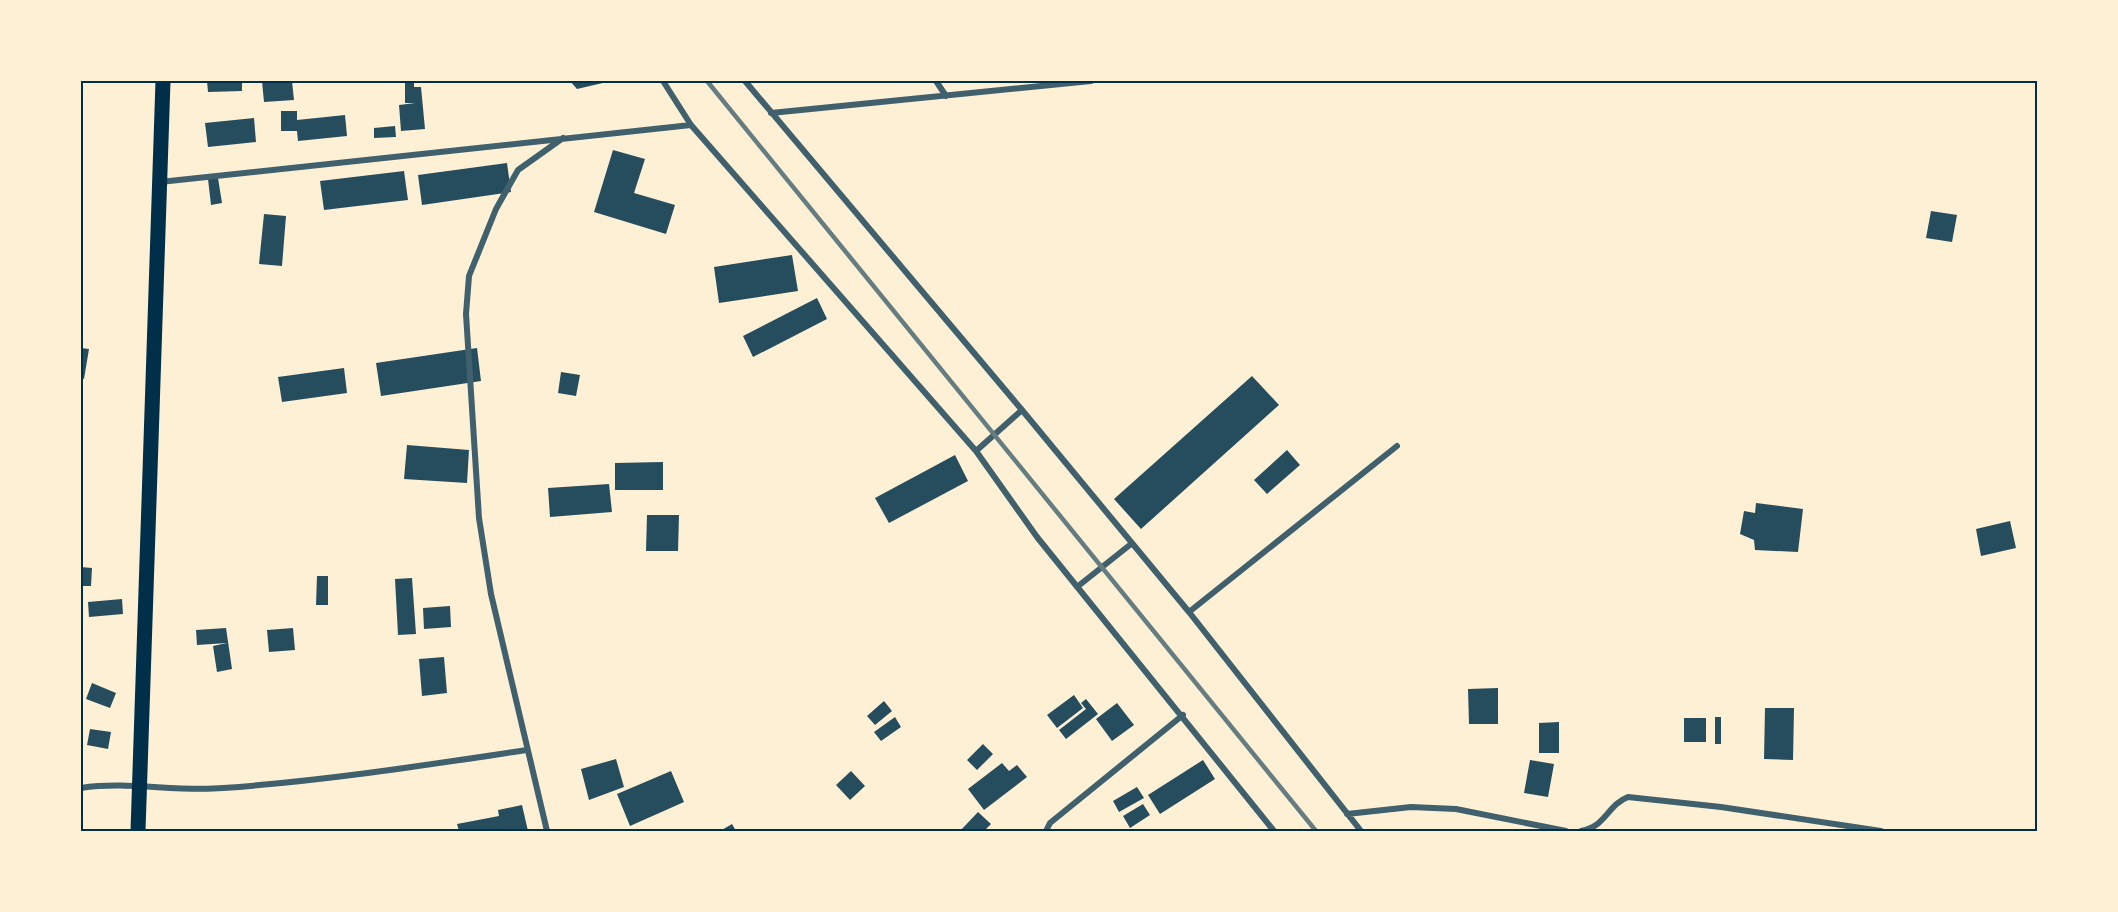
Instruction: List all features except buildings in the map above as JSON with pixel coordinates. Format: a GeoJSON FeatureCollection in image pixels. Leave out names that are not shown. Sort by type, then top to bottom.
{"type":"FeatureCollection","features":[{"type":"Feature","properties":{"kind":"main road"},"geometry":{"type":"LineString","coordinates":[[138,831],[137,786],[163,81]]}},
{"type":"Feature","properties":{"kind":"street"},"geometry":{"type":"LineString","coordinates":[[663,81],[691,125],[976,451],[1077,587],[1183,715],[1274,831]]}},
{"type":"Feature","properties":{"kind":"street"},"geometry":{"type":"LineString","coordinates":[[745,81],[1189,612],[1361,831]]}},
{"type":"Feature","properties":{"kind":"street"},"geometry":{"type":"LineString","coordinates":[[936,81],[946,96]]}},
{"type":"Feature","properties":{"kind":"street"},"geometry":{"type":"LineString","coordinates":[[771,113],[1091,81]]}},
{"type":"Feature","properties":{"kind":"street"},"geometry":{"type":"LineString","coordinates":[[159,182],[691,125]]}},
{"type":"Feature","properties":{"kind":"street"},"geometry":{"type":"LineString","coordinates":[[547,831],[491,594],[479,518],[466,314],[469,276],[496,209],[518,170],[563,138]]}},
{"type":"Feature","properties":{"kind":"street"},"geometry":{"type":"LineString","coordinates":[[976,451],[1022,410]]}},
{"type":"Feature","properties":{"kind":"street"},"geometry":{"type":"LineString","coordinates":[[1189,612],[1397,446]]}},
{"type":"Feature","properties":{"kind":"street"},"geometry":{"type":"LineString","coordinates":[[1077,587],[1131,544]]}},
{"type":"Feature","properties":{"kind":"street"},"geometry":{"type":"LineString","coordinates":[[1046,831],[1050,823],[1183,715]]}},
{"type":"Feature","properties":{"kind":"street"},"geometry":{"type":"LineString","coordinates":[[81,788],[137,786],[177,790],[222,789],[423,766],[527,750]]}},
{"type":"Feature","properties":{"kind":"street"},"geometry":{"type":"LineString","coordinates":[[1581,831],[1601,823],[1619,800],[1628,797],[1721,807],[1881,831]]}},
{"type":"Feature","properties":{"kind":"street"},"geometry":{"type":"LineString","coordinates":[[1347,814],[1411,807],[1456,809],[1566,831]]}},
{"type":"Feature","properties":{"kind":"railway"},"geometry":{"type":"LineString","coordinates":[[707,81],[1316,831]]}}]}
